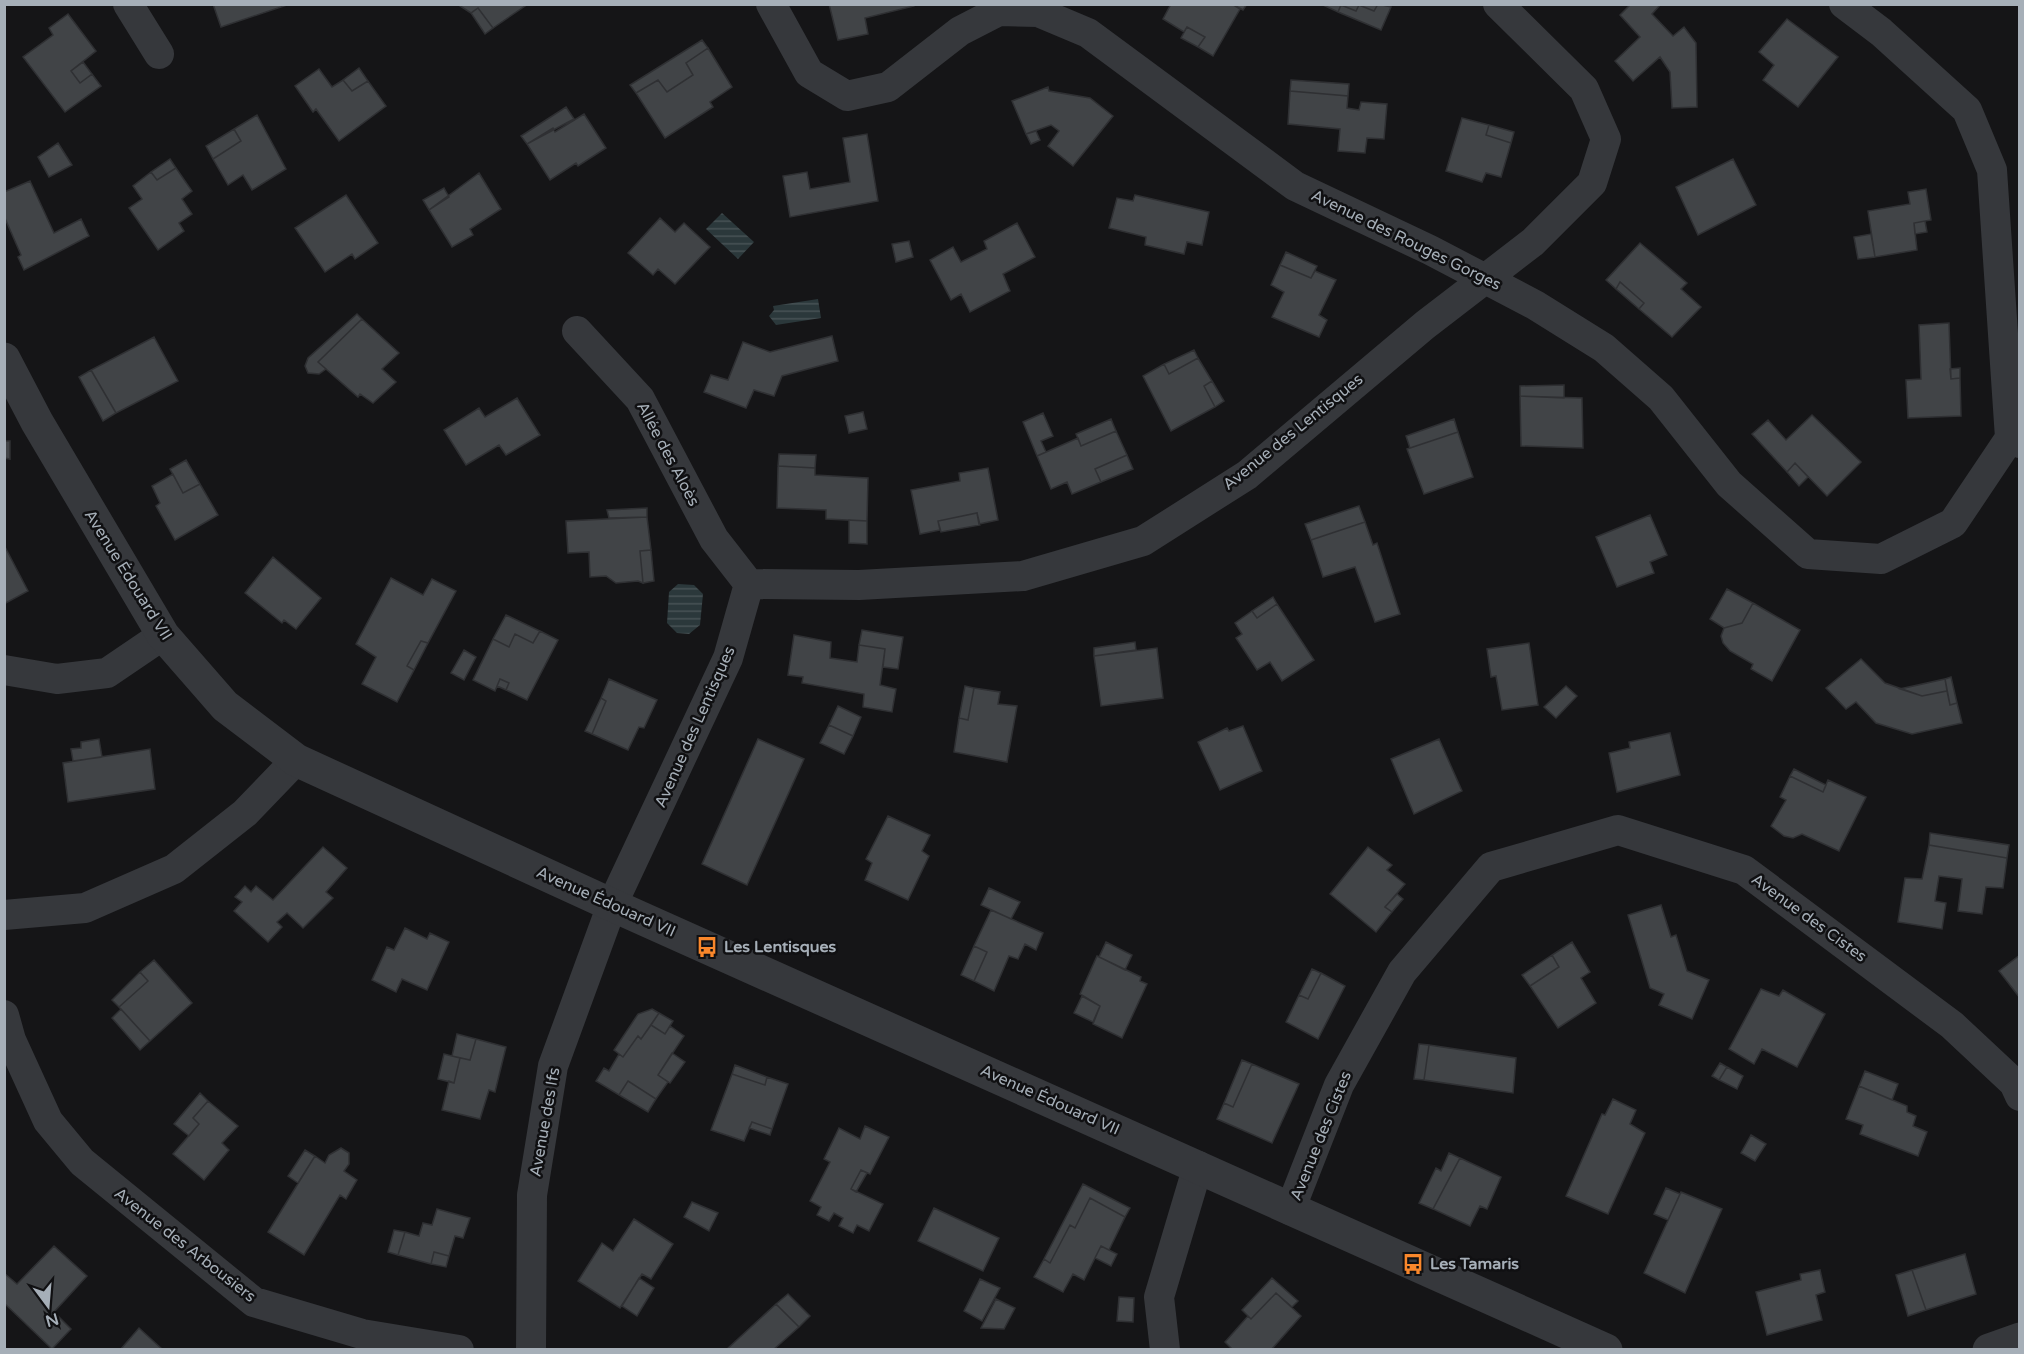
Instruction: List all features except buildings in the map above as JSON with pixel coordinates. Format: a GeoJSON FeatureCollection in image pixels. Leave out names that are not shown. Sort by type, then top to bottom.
{"type":"FeatureCollection","features":[{"type":"Feature","properties":{"kind":"street"},"geometry":{"type":"LineString","coordinates":[[128,4],[159,54]]}},
{"type":"Feature","properties":{"kind":"street","name":"Avenue des Rouges Gorges"},"geometry":{"type":"LineString","coordinates":[[771,4],[809,73],[847,96],[888,87],[960,31],[999,11],[1038,12],[1088,33],[1295,186],[1430,250],[1534,305],[1604,348],[1661,398],[1729,484],[1808,554],[1881,559],[1953,523],[2015,440]]}},
{"type":"Feature","properties":{"kind":"street","name":"Avenue des Lentisques"},"geometry":{"type":"LineString","coordinates":[[612,905],[728,658],[749,584],[859,585],[1023,576],[1143,541],[1246,475],[1425,325],[1533,242],[1592,183],[1606,139],[1584,89],[1498,4]]}},
{"type":"Feature","properties":{"kind":"street"},"geometry":{"type":"LineString","coordinates":[[1844,4],[1881,32],[1967,110],[1992,170],[2015,440]]}},
{"type":"Feature","properties":{"kind":"street","name":"Allée des Aloès"},"geometry":{"type":"LineString","coordinates":[[577,331],[640,399],[714,539],[749,584]]}},
{"type":"Feature","properties":{"kind":"street","name":"Avenue Édouard VII"},"geometry":{"type":"LineString","coordinates":[[4,358],[42,432],[162,635],[225,706],[296,760],[612,905],[1606,1350]]}},
{"type":"Feature","properties":{"kind":"street"},"geometry":{"type":"LineString","coordinates":[[4,670],[57,679],[107,673],[162,635]]}},
{"type":"Feature","properties":{"kind":"street"},"geometry":{"type":"LineString","coordinates":[[4,915],[85,908],[174,869],[245,813],[296,760]]}},
{"type":"Feature","properties":{"kind":"street","name":"Avenue des Cistes"},"geometry":{"type":"LineString","coordinates":[[1290,1210],[1339,1085],[1402,972],[1491,867],[1618,830],[1744,870],[1952,1025],[2014,1083],[2019,1096]]}},
{"type":"Feature","properties":{"kind":"street","name":"Avenue des Ifs"},"geometry":{"type":"LineString","coordinates":[[531,1350],[532,1195],[553,1066],[612,905]]}},
{"type":"Feature","properties":{"kind":"street","name":"Avenue des Arbousiers"},"geometry":{"type":"LineString","coordinates":[[4,1015],[11,1040],[48,1122],[82,1162],[254,1302],[362,1334],[459,1350]]}},
{"type":"Feature","properties":{"kind":"street"},"geometry":{"type":"LineString","coordinates":[[1165,1350],[1159,1297],[1198,1166]]}},
{"type":"Feature","properties":{"kind":"street"},"geometry":{"type":"LineString","coordinates":[[1989,1350],[2019,1339]]}},
{"type":"Feature","properties":{"kind":"shaded area"},"geometry":{"type":"Polygon","coordinates":[[[722,213],[754,242],[738,259],[706,229],[722,213]]]}},
{"type":"Feature","properties":{"kind":"shaded area"},"geometry":{"type":"Polygon","coordinates":[[[818,299],[821,318],[776,325],[769,316],[774,310],[773,306],[818,299]]]}},
{"type":"Feature","properties":{"kind":"shaded area"},"geometry":{"type":"Polygon","coordinates":[[[678,584],[694,585],[703,594],[700,625],[689,634],[677,633],[667,623],[669,592],[678,584]]]}},
{"type":"Feature","properties":{"kind":"place","name":"Les Lentisques"},"geometry":{"type":"Point","coordinates":[707,947]}},
{"type":"Feature","properties":{"kind":"place","name":"Les Tamaris"},"geometry":{"type":"Point","coordinates":[1413,1264]}}]}
